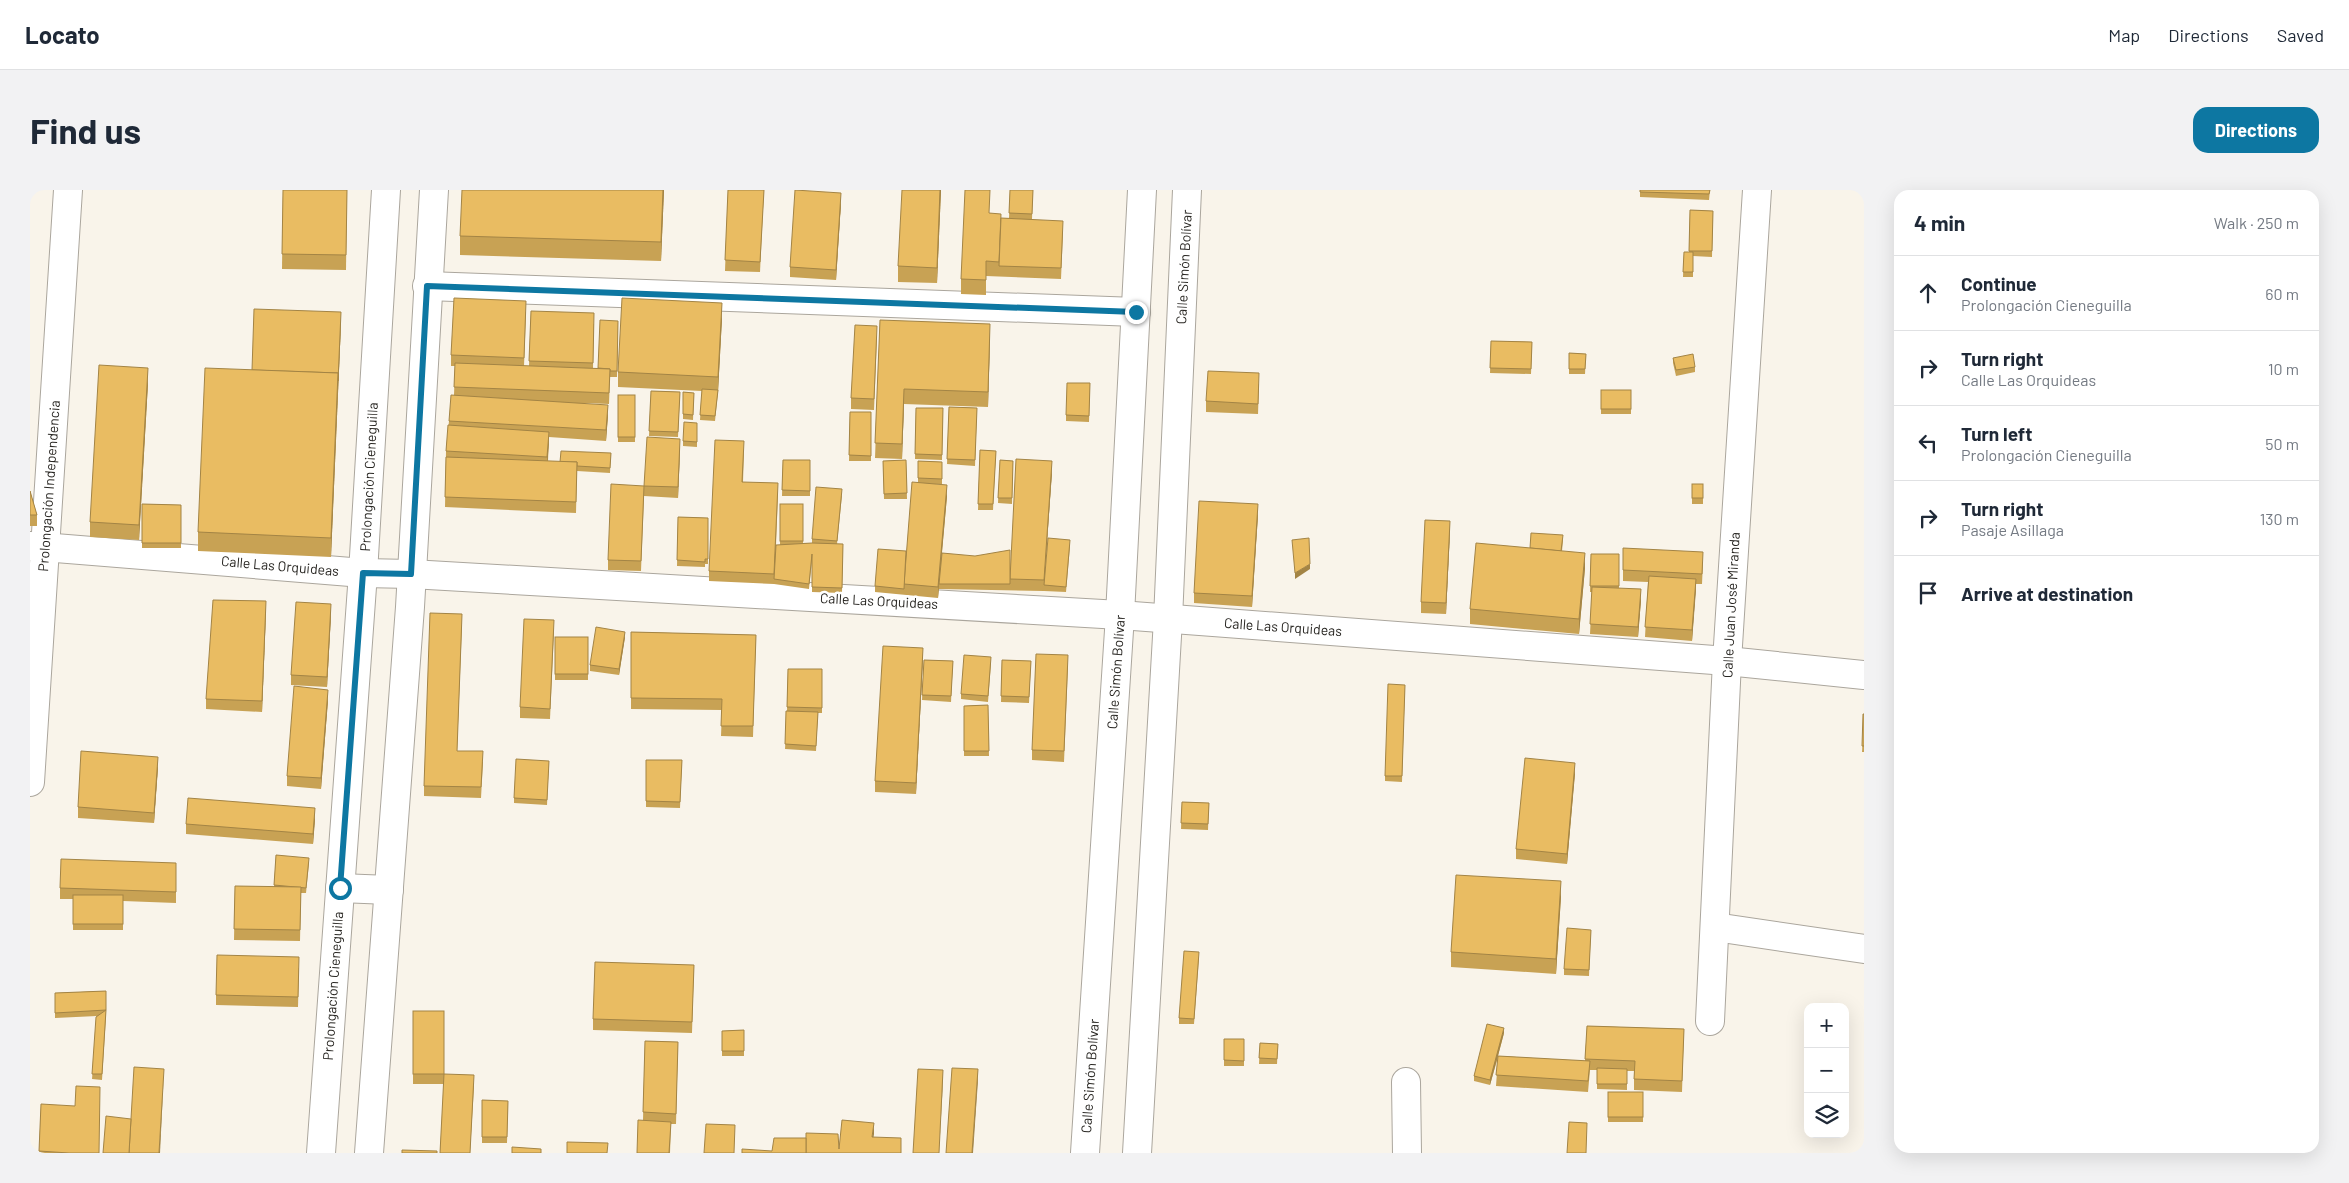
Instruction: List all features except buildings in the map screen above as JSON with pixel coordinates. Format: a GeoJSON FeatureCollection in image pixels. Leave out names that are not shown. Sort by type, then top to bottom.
{"type":"FeatureCollection","features":[{"type":"Feature","properties":{"kind":"street","name":"Prolongación Independencia"},"geometry":{"type":"LineString","coordinates":[[30,782],[38,546],[68,190]]}},
{"type":"Feature","properties":{"kind":"street","name":"Prolongación Cieneguilla"},"geometry":{"type":"LineString","coordinates":[[321,1153],[363,573],[386,190]]}},
{"type":"Feature","properties":{"kind":"street"},"geometry":{"type":"LineString","coordinates":[[369,1153],[411,574],[434,190]]}},
{"type":"Feature","properties":{"kind":"street","name":"Calle Simón Bolívar"},"geometry":{"type":"LineString","coordinates":[[1085,1153],[1120,615],[1142,190]]}},
{"type":"Feature","properties":{"kind":"street","name":"Calle Simón Bolívar"},"geometry":{"type":"LineString","coordinates":[[1137,1153],[1168,619],[1188,190]]}},
{"type":"Feature","properties":{"kind":"street","name":"Calle Juan José Miranda"},"geometry":{"type":"LineString","coordinates":[[1710,1021],[1728,661],[1757,190]]}},
{"type":"Feature","properties":{"kind":"street"},"geometry":{"type":"LineString","coordinates":[[427,286],[1136,312]]}},
{"type":"Feature","properties":{"kind":"street","name":"Calle Las Orquideas"},"geometry":{"type":"LineString","coordinates":[[38,546],[363,573],[411,574],[1120,615],[1728,661],[1864,675]]}},
{"type":"Feature","properties":{"kind":"street"},"geometry":{"type":"LineString","coordinates":[[340,888],[389,890]]}},
{"type":"Feature","properties":{"kind":"street"},"geometry":{"type":"LineString","coordinates":[[1715,927],[1864,949]]}},
{"type":"Feature","properties":{"kind":"street"},"geometry":{"type":"LineString","coordinates":[[1406,1082],[1407,1153]]}},
{"type":"Feature","properties":{"kind":"route"},"geometry":{"type":"LineString","coordinates":[[340,888],[363,573],[411,574],[427,286],[1136,312]]}}]}
